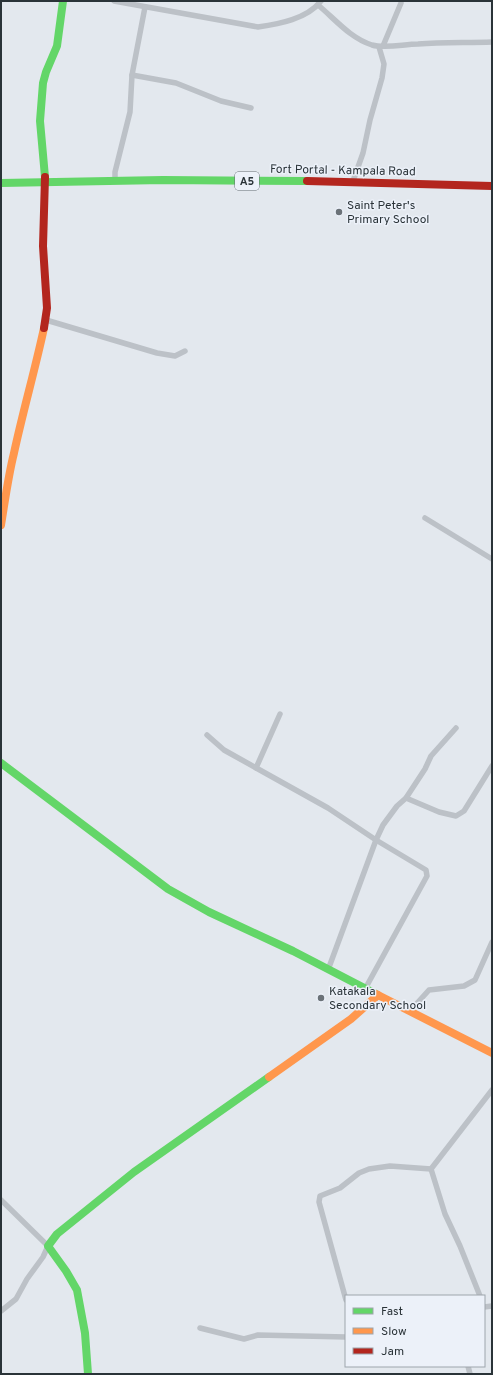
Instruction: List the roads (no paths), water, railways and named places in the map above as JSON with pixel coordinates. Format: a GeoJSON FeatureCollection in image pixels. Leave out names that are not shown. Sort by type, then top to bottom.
{"type":"FeatureCollection","features":[{"type":"Feature","properties":{"kind":"street"},"geometry":{"type":"LineString","coordinates":[[1,525],[11,465],[35,371],[46,320],[47,308],[43,246],[46,184],[40,121],[43,83],[57,46],[63,1]]}},
{"type":"Feature","properties":{"kind":"street"},"geometry":{"type":"LineString","coordinates":[[114,1],[258,27],[280,23],[294,18],[306,13],[319,3],[343,28],[371,45],[381,46],[492,42]]}},
{"type":"Feature","properties":{"kind":"street"},"geometry":{"type":"LineString","coordinates":[[353,181],[364,153],[370,120],[382,78],[384,64],[381,46],[401,3]]}},
{"type":"Feature","properties":{"kind":"street"},"geometry":{"type":"LineString","coordinates":[[115,181],[130,112],[132,75],[145,7]]}},
{"type":"Feature","properties":{"kind":"street"},"geometry":{"type":"LineString","coordinates":[[132,75],[176,83],[221,101],[251,108]]}},
{"type":"Feature","properties":{"kind":"street","name":"Fort Portal - Kampala Road"},"geometry":{"type":"LineString","coordinates":[[1,184],[115,181],[353,181],[492,186]]}},
{"type":"Feature","properties":{"kind":"street"},"geometry":{"type":"LineString","coordinates":[[46,320],[157,353],[175,356],[185,351]]}},
{"type":"Feature","properties":{"kind":"street"},"geometry":{"type":"LineString","coordinates":[[425,518],[492,559]]}},
{"type":"Feature","properties":{"kind":"street"},"geometry":{"type":"LineString","coordinates":[[256,768],[280,714]]}},
{"type":"Feature","properties":{"kind":"street"},"geometry":{"type":"LineString","coordinates":[[328,970],[376,840],[383,825],[406,798],[425,769],[431,756],[456,728]]}},
{"type":"Feature","properties":{"kind":"street"},"geometry":{"type":"LineString","coordinates":[[207,735],[224,750],[328,808],[376,840],[426,870],[427,873],[365,989]]}},
{"type":"Feature","properties":{"kind":"street"},"geometry":{"type":"LineString","coordinates":[[1,763],[168,889],[209,912],[293,951],[492,1053]]}},
{"type":"Feature","properties":{"kind":"street"},"geometry":{"type":"LineString","coordinates":[[406,798],[439,812],[456,816],[464,811],[492,766]]}},
{"type":"Feature","properties":{"kind":"street"},"geometry":{"type":"LineString","coordinates":[[410,1011],[429,990],[464,986],[475,980],[492,942]]}},
{"type":"Feature","properties":{"kind":"street"},"geometry":{"type":"LineString","coordinates":[[1,1311],[16,1299],[27,1279],[43,1258],[48,1246],[57,1234],[134,1172],[351,1019],[378,995]]}},
{"type":"Feature","properties":{"kind":"street"},"geometry":{"type":"LineString","coordinates":[[432,1169],[492,1090]]}},
{"type":"Feature","properties":{"kind":"street"},"geometry":{"type":"LineString","coordinates":[[345,1296],[319,1202],[320,1196],[340,1188],[358,1173],[370,1169],[390,1166],[432,1169]]}},
{"type":"Feature","properties":{"kind":"street"},"geometry":{"type":"LineString","coordinates":[[432,1169],[445,1214],[480,1295]]}},
{"type":"Feature","properties":{"kind":"street"},"geometry":{"type":"LineString","coordinates":[[1,1200],[48,1246],[66,1271],[77,1290],[85,1333],[88,1374]]}},
{"type":"Feature","properties":{"kind":"street"},"geometry":{"type":"LineString","coordinates":[[200,1328],[244,1339],[258,1335],[345,1337]]}},
{"type":"Feature","properties":{"kind":"place","name":"Saint Peter's Primary School"},"geometry":{"type":"Point","coordinates":[339,212]}},
{"type":"Feature","properties":{"kind":"place","name":"Katakala Secondary School"},"geometry":{"type":"Point","coordinates":[321,998]}}]}
